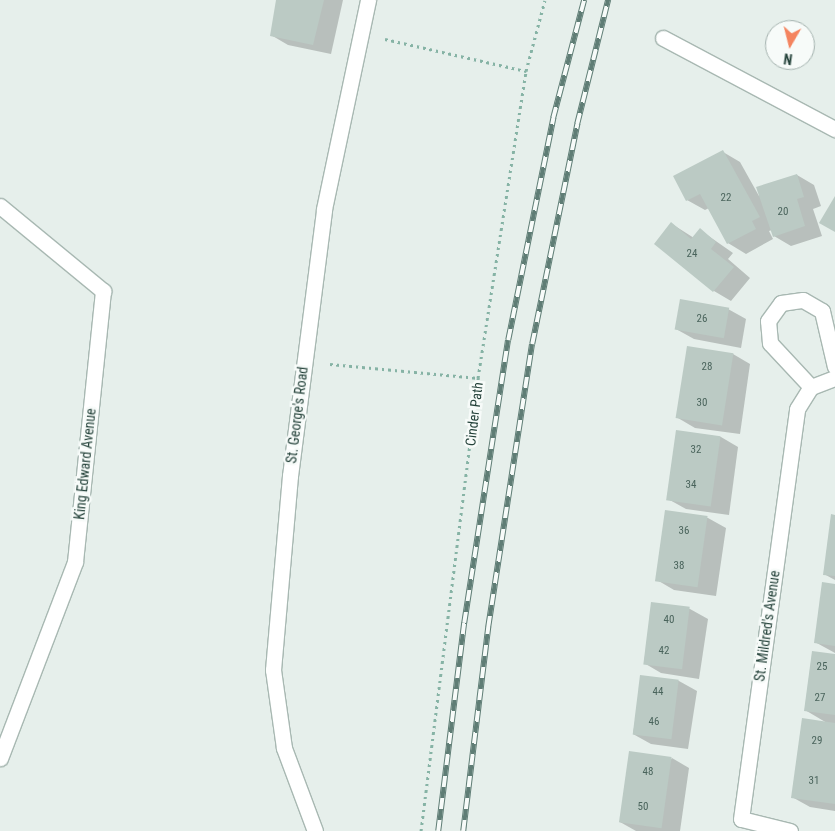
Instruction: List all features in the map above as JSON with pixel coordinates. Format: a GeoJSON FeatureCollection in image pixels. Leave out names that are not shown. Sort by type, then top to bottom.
{"type":"FeatureCollection","features":[{"type":"Feature","properties":{"kind":"street","name":"St. George's Road"},"geometry":{"type":"LineString","coordinates":[[317,830],[284,748],[273,670],[290,476],[324,209],[368,0]]}},
{"type":"Feature","properties":{"kind":"street"},"geometry":{"type":"LineString","coordinates":[[663,38],[835,129]]}},
{"type":"Feature","properties":{"kind":"street","name":"King Edward Avenue"},"geometry":{"type":"LineString","coordinates":[[0,206],[103,291],[75,562],[0,758]]}},
{"type":"Feature","properties":{"kind":"street"},"geometry":{"type":"LineString","coordinates":[[835,367],[822,311],[803,300],[781,303],[768,321],[770,343],[811,387],[835,378]]}},
{"type":"Feature","properties":{"kind":"street","name":"St. Mildred's Avenue"},"geometry":{"type":"LineString","coordinates":[[790,831],[741,819],[797,409],[811,387]]}},
{"type":"Feature","properties":{"kind":"path","name":"Cinder Path"},"geometry":{"type":"LineString","coordinates":[[421,831],[478,378],[526,70],[545,0]]}},
{"type":"Feature","properties":{"kind":"path"},"geometry":{"type":"LineString","coordinates":[[361,33],[526,70]]}},
{"type":"Feature","properties":{"kind":"path"},"geometry":{"type":"LineString","coordinates":[[304,362],[478,378]]}},
{"type":"Feature","properties":{"kind":"building"},"geometry":{"type":"Polygon","coordinates":[[[276,0],[324,0],[313,45],[270,36],[276,0]]]}},
{"type":"Feature","properties":{"kind":"building"},"geometry":{"type":"Polygon","coordinates":[[[723,150],[760,217],[752,221],[756,229],[727,244],[700,194],[686,201],[673,176],[723,150]]]}},
{"type":"Feature","properties":{"kind":"building"},"geometry":{"type":"Polygon","coordinates":[[[797,174],[804,197],[797,199],[805,226],[773,237],[756,187],[797,174]]]}},
{"type":"Feature","properties":{"kind":"building"},"geometry":{"type":"Polygon","coordinates":[[[835,196],[835,232],[819,223],[835,196]]]}},
{"type":"Feature","properties":{"kind":"building"},"geometry":{"type":"Polygon","coordinates":[[[671,222],[691,239],[700,228],[716,242],[711,249],[734,267],[713,292],[654,244],[671,222]]]}},
{"type":"Feature","properties":{"kind":"building"},"geometry":{"type":"Polygon","coordinates":[[[680,299],[729,308],[724,338],[675,330],[680,299]]]}},
{"type":"Feature","properties":{"kind":"building"},"geometry":{"type":"Polygon","coordinates":[[[687,346],[733,353],[722,425],[676,418],[687,346]]]}},
{"type":"Feature","properties":{"kind":"building"},"geometry":{"type":"Polygon","coordinates":[[[676,430],[721,436],[711,507],[666,500],[676,430]]]}},
{"type":"Feature","properties":{"kind":"building"},"geometry":{"type":"Polygon","coordinates":[[[665,510],[708,516],[698,587],[655,581],[665,510]]]}},
{"type":"Feature","properties":{"kind":"building"},"geometry":{"type":"Polygon","coordinates":[[[831,514],[835,515],[835,576],[823,575],[831,514]]]}},
{"type":"Feature","properties":{"kind":"building"},"geometry":{"type":"Polygon","coordinates":[[[822,582],[835,584],[835,646],[814,643],[822,582]]]}},
{"type":"Feature","properties":{"kind":"building"},"geometry":{"type":"Polygon","coordinates":[[[651,602],[690,607],[682,669],[643,665],[651,602]]]}},
{"type":"Feature","properties":{"kind":"building"},"geometry":{"type":"Polygon","coordinates":[[[812,651],[835,654],[835,715],[804,711],[812,651]]]}},
{"type":"Feature","properties":{"kind":"building"},"geometry":{"type":"Polygon","coordinates":[[[640,675],[679,680],[671,739],[633,735],[640,675]]]}},
{"type":"Feature","properties":{"kind":"building"},"geometry":{"type":"Polygon","coordinates":[[[802,718],[835,723],[835,804],[791,798],[802,718]]]}},
{"type":"Feature","properties":{"kind":"building"},"geometry":{"type":"Polygon","coordinates":[[[629,751],[672,757],[662,828],[619,822],[629,751]]]}},
{"type":"Feature","properties":{"kind":"railway"},"geometry":{"type":"LineString","coordinates":[[438,831],[464,623],[508,340],[553,118],[584,0]]}},
{"type":"Feature","properties":{"kind":"railway"},"geometry":{"type":"LineString","coordinates":[[463,831],[488,627],[532,344],[577,124],[608,0]]}}]}
